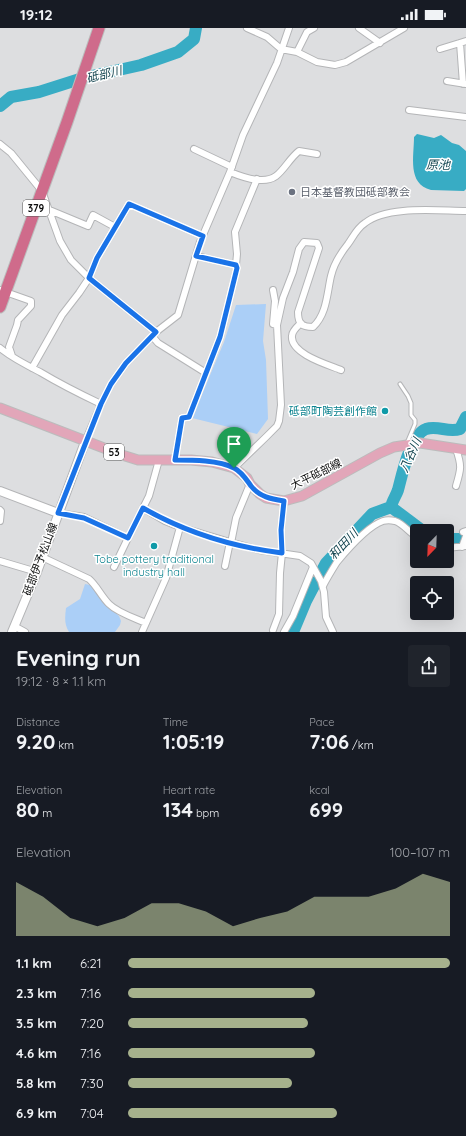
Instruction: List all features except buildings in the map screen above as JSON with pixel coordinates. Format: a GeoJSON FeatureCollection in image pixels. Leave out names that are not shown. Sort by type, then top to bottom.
{"type":"FeatureCollection","features":[{"type":"Feature","properties":{"kind":"highway","name":"379"},"geometry":{"type":"LineString","coordinates":[[0,307],[3,291],[42,191],[99,28]]}},
{"type":"Feature","properties":{"kind":"main road","name":"大平砥部線"},"geometry":{"type":"LineString","coordinates":[[0,408],[85,442],[138,460],[212,462],[234,468],[247,478],[250,484],[266,498],[284,501],[302,496],[380,453],[394,447],[420,443],[443,445],[466,450]]}},
{"type":"Feature","properties":{"kind":"main road","name":"砥部伊予松山線"},"geometry":{"type":"LineString","coordinates":[[13,629],[37,572],[85,442]]}},
{"type":"Feature","properties":{"kind":"main road"},"geometry":{"type":"LineString","coordinates":[[0,491],[58,513]]}},
{"type":"Feature","properties":{"kind":"street"},"geometry":{"type":"LineString","coordinates":[[247,28],[267,37],[281,49],[297,52],[317,62],[335,65],[346,62],[404,28]]}},
{"type":"Feature","properties":{"kind":"street"},"geometry":{"type":"LineString","coordinates":[[85,442],[111,384],[126,363],[154,334],[178,315],[203,236],[231,170],[243,135],[277,63],[289,28]]}},
{"type":"Feature","properties":{"kind":"street"},"geometry":{"type":"LineString","coordinates":[[297,52],[307,32],[314,28]]}},
{"type":"Feature","properties":{"kind":"street"},"geometry":{"type":"LineString","coordinates":[[359,28],[380,43]]}},
{"type":"Feature","properties":{"kind":"street"},"geometry":{"type":"LineString","coordinates":[[440,49],[463,42],[464,84],[446,81]]}},
{"type":"Feature","properties":{"kind":"street"},"geometry":{"type":"LineString","coordinates":[[409,110],[466,116]]}},
{"type":"Feature","properties":{"kind":"street"},"geometry":{"type":"LineString","coordinates":[[0,144],[11,153],[42,191],[60,241],[71,260],[89,278],[154,334],[158,343],[206,373]]}},
{"type":"Feature","properties":{"kind":"street"},"geometry":{"type":"LineString","coordinates":[[194,149],[244,177],[264,180],[275,177],[292,156],[299,151],[317,154]]}},
{"type":"Feature","properties":{"kind":"street"},"geometry":{"type":"LineString","coordinates":[[175,460],[182,418],[189,417],[220,337],[237,268],[235,232],[257,179]]}},
{"type":"Feature","properties":{"kind":"street"},"geometry":{"type":"LineString","coordinates":[[32,368],[62,315],[79,294],[89,278],[97,258],[129,204],[203,236]]}},
{"type":"Feature","properties":{"kind":"street"},"geometry":{"type":"LineString","coordinates":[[48,209],[88,226],[93,215],[115,227]]}},
{"type":"Feature","properties":{"kind":"street"},"geometry":{"type":"LineString","coordinates":[[234,468],[277,426],[279,420],[281,405],[277,325],[283,298],[293,272],[299,249],[304,242],[317,244],[319,248],[298,312],[298,319],[302,325],[313,327],[318,322],[328,296],[334,264],[365,222],[384,214],[400,211],[466,211]]}},
{"type":"Feature","properties":{"kind":"street"},"geometry":{"type":"LineString","coordinates":[[196,256],[236,265]]}},
{"type":"Feature","properties":{"kind":"street"},"geometry":{"type":"LineString","coordinates":[[273,290],[275,301],[273,324],[277,325]]}},
{"type":"Feature","properties":{"kind":"street"},"geometry":{"type":"LineString","coordinates":[[3,291],[31,301],[31,306],[18,320],[18,325],[9,348],[12,356]]}},
{"type":"Feature","properties":{"kind":"street"},"geometry":{"type":"LineString","coordinates":[[300,323],[292,335],[292,341],[296,346],[309,358],[341,370]]}},
{"type":"Feature","properties":{"kind":"street"},"geometry":{"type":"LineString","coordinates":[[0,348],[32,368],[101,404]]}},
{"type":"Feature","properties":{"kind":"street"},"geometry":{"type":"LineString","coordinates":[[456,449],[460,460],[461,469],[456,486]]}},
{"type":"Feature","properties":{"kind":"street"},"geometry":{"type":"LineString","coordinates":[[114,567],[149,496],[159,460]]}},
{"type":"Feature","properties":{"kind":"street"},"geometry":{"type":"LineString","coordinates":[[225,566],[236,518],[250,484]]}},
{"type":"Feature","properties":{"kind":"street"},"geometry":{"type":"LineString","coordinates":[[273,630],[279,614],[282,553],[281,530],[284,501]]}},
{"type":"Feature","properties":{"kind":"street"},"geometry":{"type":"LineString","coordinates":[[143,508],[180,527],[259,550],[300,556],[311,563],[322,584],[326,617],[333,632]]}},
{"type":"Feature","properties":{"kind":"street"},"geometry":{"type":"LineString","coordinates":[[0,510],[2,512],[0,521]]}},
{"type":"Feature","properties":{"kind":"street"},"geometry":{"type":"LineString","coordinates":[[58,513],[84,518],[128,538]]}},
{"type":"Feature","properties":{"kind":"street"},"geometry":{"type":"LineString","coordinates":[[322,584],[337,563],[353,545],[370,529],[382,521],[395,521],[401,524],[410,533]]}},
{"type":"Feature","properties":{"kind":"street"},"geometry":{"type":"LineString","coordinates":[[142,632],[166,578],[180,527]]}},
{"type":"Feature","properties":{"kind":"street"},"geometry":{"type":"LineString","coordinates":[[454,547],[464,546],[465,533]]}},
{"type":"Feature","properties":{"kind":"street"},"geometry":{"type":"LineString","coordinates":[[42,557],[89,579],[95,584],[99,592],[110,605],[146,623]]}},
{"type":"Feature","properties":{"kind":"street"},"geometry":{"type":"LineString","coordinates":[[0,561],[37,572]]}},
{"type":"Feature","properties":{"kind":"street"},"geometry":{"type":"LineString","coordinates":[[284,632],[293,616],[314,569]]}},
{"type":"Feature","properties":{"kind":"street"},"geometry":{"type":"LineString","coordinates":[[13,629],[25,632]]}},
{"type":"Feature","properties":{"kind":"lane"},"geometry":{"type":"LineString","coordinates":[[400,384],[412,403],[412,415],[415,420],[408,444]]}},
{"type":"Feature","properties":{"kind":"shaded area"},"geometry":{"type":"Polygon","coordinates":[[[266,304],[263,341],[266,360],[268,419],[257,434],[192,418],[224,342],[236,305],[266,304]]]}},
{"type":"Feature","properties":{"kind":"shaded area"},"geometry":{"type":"Polygon","coordinates":[[[85,584],[90,585],[105,604],[119,616],[121,621],[120,625],[115,632],[69,632],[67,629],[65,617],[66,608],[80,599],[85,584]]]}},
{"type":"Feature","properties":{"kind":"water","name":"原池"},"geometry":{"type":"Polygon","coordinates":[[[417,134],[434,138],[441,135],[452,143],[459,145],[466,151],[466,189],[464,191],[431,190],[423,187],[418,182],[415,176],[413,161],[414,137],[417,134]]]}},
{"type":"Feature","properties":{"kind":"waterway","name":"砥部川"},"geometry":{"type":"LineString","coordinates":[[0,106],[11,97],[39,92],[83,78],[141,65],[178,52],[194,39],[196,28]]}},
{"type":"Feature","properties":{"kind":"waterway","name":"八谷川"},"geometry":{"type":"LineString","coordinates":[[391,507],[398,490],[404,466],[415,439],[420,433],[430,428],[451,430],[460,429],[466,417]]}},
{"type":"Feature","properties":{"kind":"waterway","name":"和田川"},"geometry":{"type":"LineString","coordinates":[[391,507],[414,524]]}},
{"type":"Feature","properties":{"kind":"waterway","name":"和田川"},"geometry":{"type":"LineString","coordinates":[[293,632],[306,601],[326,563],[372,514],[391,507]]}},
{"type":"Feature","properties":{"kind":"waterway","name":"和田川"},"geometry":{"type":"LineString","coordinates":[[454,539],[466,539]]}},
{"type":"Feature","properties":{"kind":"place","name":"日本基督教団砥部教会"},"geometry":{"type":"Point","coordinates":[292,192]}},
{"type":"Feature","properties":{"kind":"place","name":"砥部町陶芸創作館"},"geometry":{"type":"Point","coordinates":[385,411]}},
{"type":"Feature","properties":{"kind":"place","name":"Tobe pottery traditional industry hall"},"geometry":{"type":"Point","coordinates":[154,546]}},
{"type":"Feature","properties":{"kind":"route"},"geometry":{"type":"LineString","coordinates":[[129,204],[203,236],[196,256],[236,265],[237,268],[231,295],[220,337],[189,417],[182,418],[175,460],[212,462],[234,468],[247,478],[254,490],[266,498],[284,501],[281,530],[282,553],[259,550],[180,527],[143,508],[128,538],[84,518],[58,513],[101,404],[111,384],[126,363],[156,332],[89,278],[97,258],[129,204]]}}]}
